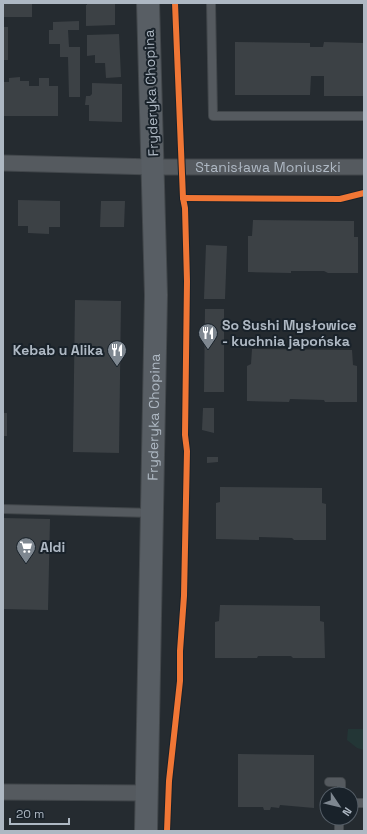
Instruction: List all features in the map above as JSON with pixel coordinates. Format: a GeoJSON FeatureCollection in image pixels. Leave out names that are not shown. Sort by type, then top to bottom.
{"type":"FeatureCollection","features":[{"type":"Feature","properties":{"kind":"street","name":"Fryderyka Chopina"},"geometry":{"type":"LineString","coordinates":[[146,831],[156,295],[154,167],[148,3]]}},
{"type":"Feature","properties":{"kind":"street","name":"Stanisława Moniuszki"},"geometry":{"type":"LineString","coordinates":[[3,163],[154,167],[364,167]]}},
{"type":"Feature","properties":{"kind":"street"},"geometry":{"type":"LineString","coordinates":[[3,792],[147,793]]}},
{"type":"Feature","properties":{"kind":"lane"},"geometry":{"type":"LineString","coordinates":[[211,3],[213,116],[364,116]]}},
{"type":"Feature","properties":{"kind":"lane"},"geometry":{"type":"LineString","coordinates":[[3,508],[153,513]]}},
{"type":"Feature","properties":{"kind":"lane"},"geometry":{"type":"LineString","coordinates":[[329,782],[341,782],[341,786]]}},
{"type":"Feature","properties":{"kind":"shaded area"},"geometry":{"type":"Polygon","coordinates":[[[348,729],[364,729],[364,750],[357,748],[347,740],[348,729]]]}},
{"type":"Feature","properties":{"kind":"building"},"geometry":{"type":"Polygon","coordinates":[[[3,3],[32,3],[32,17],[3,17],[3,3]]]}},
{"type":"Feature","properties":{"kind":"building"},"geometry":{"type":"Polygon","coordinates":[[[87,3],[115,3],[115,25],[86,26],[87,3]]]}},
{"type":"Feature","properties":{"kind":"building"},"geometry":{"type":"Polygon","coordinates":[[[79,21],[79,30],[68,30],[69,47],[80,47],[80,97],[69,97],[68,57],[60,57],[60,44],[49,44],[49,30],[53,30],[53,22],[79,21]]]}},
{"type":"Feature","properties":{"kind":"building"},"geometry":{"type":"Polygon","coordinates":[[[3,27],[8,27],[8,60],[3,60],[3,27]]]}},
{"type":"Feature","properties":{"kind":"building"},"geometry":{"type":"Polygon","coordinates":[[[119,34],[121,77],[106,78],[105,63],[95,63],[95,55],[87,56],[87,35],[119,34]]]}},
{"type":"Feature","properties":{"kind":"building"},"geometry":{"type":"Polygon","coordinates":[[[235,42],[310,43],[310,47],[323,47],[324,42],[364,43],[364,96],[324,96],[324,76],[311,76],[310,95],[235,95],[235,42]]]}},
{"type":"Feature","properties":{"kind":"building"},"geometry":{"type":"Polygon","coordinates":[[[20,77],[20,81],[29,81],[29,86],[39,86],[39,78],[49,78],[49,86],[58,86],[58,116],[3,116],[3,82],[9,82],[9,78],[20,77]]]}},
{"type":"Feature","properties":{"kind":"building"},"geometry":{"type":"Polygon","coordinates":[[[92,83],[122,84],[122,122],[89,121],[89,105],[85,105],[86,96],[90,96],[92,94],[92,83]]]}},
{"type":"Feature","properties":{"kind":"building"},"geometry":{"type":"Polygon","coordinates":[[[18,200],[60,201],[60,227],[49,227],[49,234],[28,233],[28,226],[18,226],[18,200]]]}},
{"type":"Feature","properties":{"kind":"building"},"geometry":{"type":"Polygon","coordinates":[[[101,201],[125,201],[124,227],[100,227],[101,201]]]}},
{"type":"Feature","properties":{"kind":"building"},"geometry":{"type":"Polygon","coordinates":[[[253,220],[354,221],[354,237],[358,237],[358,273],[328,273],[324,271],[291,271],[291,273],[248,272],[248,236],[252,236],[253,220]]]}},
{"type":"Feature","properties":{"kind":"building"},"geometry":{"type":"Polygon","coordinates":[[[206,245],[227,246],[225,299],[204,299],[206,245]]]}},
{"type":"Feature","properties":{"kind":"building"},"geometry":{"type":"Polygon","coordinates":[[[75,300],[121,301],[119,453],[73,452],[75,300]]]}},
{"type":"Feature","properties":{"kind":"building"},"geometry":{"type":"Polygon","coordinates":[[[205,309],[224,309],[224,392],[204,392],[205,309]]]}},
{"type":"Feature","properties":{"kind":"building"},"geometry":{"type":"Polygon","coordinates":[[[252,349],[352,350],[353,365],[357,366],[357,402],[325,402],[324,400],[290,399],[289,402],[247,401],[247,366],[251,364],[252,349]]]}},
{"type":"Feature","properties":{"kind":"building"},"geometry":{"type":"Polygon","coordinates":[[[203,408],[214,408],[214,433],[202,430],[203,408]]]}},
{"type":"Feature","properties":{"kind":"building"},"geometry":{"type":"Polygon","coordinates":[[[3,413],[7,413],[7,436],[3,436],[3,413]]]}},
{"type":"Feature","properties":{"kind":"building"},"geometry":{"type":"Polygon","coordinates":[[[207,457],[218,457],[218,462],[207,463],[207,457]]]}},
{"type":"Feature","properties":{"kind":"building"},"geometry":{"type":"Polygon","coordinates":[[[220,487],[322,488],[322,503],[326,504],[326,540],[294,540],[292,538],[259,537],[259,540],[216,539],[216,503],[220,502],[220,487]]]}},
{"type":"Feature","properties":{"kind":"building","name":"Aldi"},"geometry":{"type":"Polygon","coordinates":[[[3,518],[50,519],[48,610],[3,609],[3,518]]]}},
{"type":"Feature","properties":{"kind":"building"},"geometry":{"type":"Polygon","coordinates":[[[220,605],[320,606],[320,621],[324,622],[325,658],[258,656],[257,658],[215,658],[215,622],[219,621],[220,605]]]}},
{"type":"Feature","properties":{"kind":"building"},"geometry":{"type":"Polygon","coordinates":[[[238,754],[314,755],[314,808],[280,805],[279,808],[271,807],[270,810],[264,810],[263,807],[238,807],[238,754]]]}},
{"type":"Feature","properties":{"kind":"cycle path"},"geometry":{"type":"LineString","coordinates":[[167,831],[169,781],[180,681],[180,651],[184,596],[187,451],[185,435],[187,281],[175,3]]}},
{"type":"Feature","properties":{"kind":"cycle path"},"geometry":{"type":"LineString","coordinates":[[183,198],[340,199],[364,193]]}},
{"type":"Feature","properties":{"kind":"place","name":"So Sushi Mysłowice - kuchnia japońska"},"geometry":{"type":"Point","coordinates":[208,350]}},
{"type":"Feature","properties":{"kind":"place","name":"Kebab u Alika"},"geometry":{"type":"Point","coordinates":[117,367]}},
{"type":"Feature","properties":{"kind":"place","name":"Aldi"},"geometry":{"type":"Point","coordinates":[26,564]}}]}
